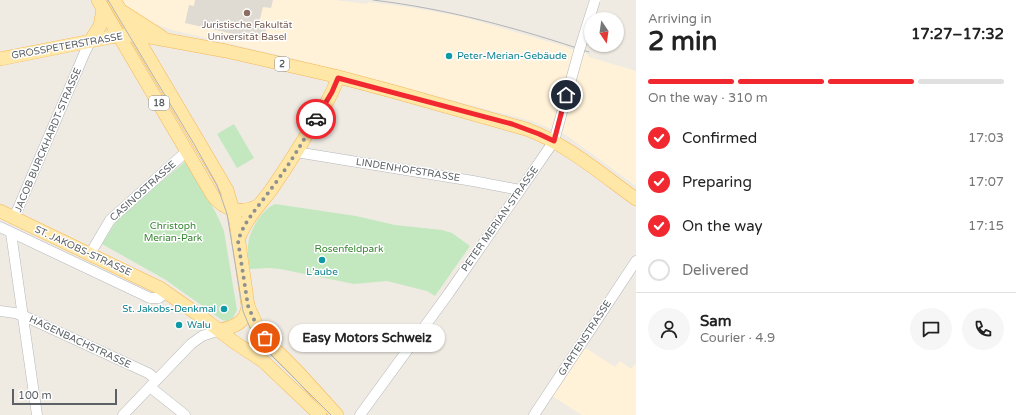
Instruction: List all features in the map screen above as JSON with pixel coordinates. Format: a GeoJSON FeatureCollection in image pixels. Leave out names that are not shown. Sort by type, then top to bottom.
{"type":"FeatureCollection","features":[{"type":"Feature","properties":{"kind":"main road"},"geometry":{"type":"LineString","coordinates":[[114,1],[223,182],[233,210],[248,306],[256,324],[265,338],[337,415]]}},
{"type":"Feature","properties":{"kind":"main road"},"geometry":{"type":"LineString","coordinates":[[114,1],[127,15],[165,39]]}},
{"type":"Feature","properties":{"kind":"main road"},"geometry":{"type":"LineString","coordinates":[[92,40],[100,26],[101,5]]}},
{"type":"Feature","properties":{"kind":"main road","name":"18"},"geometry":{"type":"LineString","coordinates":[[101,5],[213,196],[222,205],[233,210]]}},
{"type":"Feature","properties":{"kind":"main road","name":"GROSSPETERSTRASSE"},"geometry":{"type":"LineString","coordinates":[[0,59],[92,40],[120,36],[135,36]]}},
{"type":"Feature","properties":{"kind":"main road","name":"2"},"geometry":{"type":"LineString","coordinates":[[135,36],[165,39],[226,51],[338,78],[512,124],[554,141],[582,159],[636,200]]}},
{"type":"Feature","properties":{"kind":"main road"},"geometry":{"type":"LineString","coordinates":[[238,241],[244,226],[296,152],[332,92],[338,78]]}},
{"type":"Feature","properties":{"kind":"main road"},"geometry":{"type":"LineString","coordinates":[[233,210],[248,210],[258,206]]}},
{"type":"Feature","properties":{"kind":"main road","name":"ST. JAKOBS-STRASSE"},"geometry":{"type":"LineString","coordinates":[[0,211],[154,284],[220,330],[234,342],[263,361],[320,415]]}},
{"type":"Feature","properties":{"kind":"main road"},"geometry":{"type":"LineString","coordinates":[[220,330],[240,323],[247,313],[248,306]]}},
{"type":"Feature","properties":{"kind":"street","name":"PETER MERIAN-STRASSE"},"geometry":{"type":"LineString","coordinates":[[360,415],[449,293],[554,141],[594,0]]}},
{"type":"Feature","properties":{"kind":"street","name":"JACOB BURCKHARDT-STRASSE"},"geometry":{"type":"LineString","coordinates":[[14,218],[85,52],[92,40]]}},
{"type":"Feature","properties":{"kind":"street","name":"CASINOSTRASSE"},"geometry":{"type":"LineString","coordinates":[[90,254],[110,220],[187,152]]}},
{"type":"Feature","properties":{"kind":"street","name":"LINDENHOFSTRASSE"},"geometry":{"type":"LineString","coordinates":[[296,152],[520,190]]}},
{"type":"Feature","properties":{"kind":"street","name":"ST. JAKOBS-STRASSE"},"geometry":{"type":"LineString","coordinates":[[0,227],[150,298],[159,298],[166,292]]}},
{"type":"Feature","properties":{"kind":"street"},"geometry":{"type":"LineString","coordinates":[[11,233],[37,415]]}},
{"type":"Feature","properties":{"kind":"street","name":"GARTENSTRASSE"},"geometry":{"type":"LineString","coordinates":[[534,415],[636,261]]}},
{"type":"Feature","properties":{"kind":"street","name":"HAGENBACHSTRASSE"},"geometry":{"type":"LineString","coordinates":[[0,311],[24,316],[148,373],[153,383],[185,415]]}},
{"type":"Feature","properties":{"kind":"street"},"geometry":{"type":"LineString","coordinates":[[123,415],[191,344],[202,336],[220,330]]}},
{"type":"Feature","properties":{"kind":"shaded area"},"geometry":{"type":"Polygon","coordinates":[[[122,0],[335,0],[408,7],[463,17],[567,47],[587,54],[589,57],[636,71],[636,186],[566,135],[532,121],[279,55],[176,31],[149,22],[127,8],[122,0]]]}},
{"type":"Feature","properties":{"kind":"shaded area"},"geometry":{"type":"Polygon","coordinates":[[[195,0],[273,0],[271,8],[263,7],[259,23],[267,25],[264,41],[185,23],[189,5],[194,6],[195,0]]]}},
{"type":"Feature","properties":{"kind":"shaded area"},"geometry":{"type":"Polygon","coordinates":[[[584,347],[615,367],[620,361],[631,369],[636,363],[636,415],[582,415],[552,396],[584,347]]]}},
{"type":"Feature","properties":{"kind":"green space"},"geometry":{"type":"Polygon","coordinates":[[[234,124],[254,158],[237,168],[217,134],[234,124]]]}},
{"type":"Feature","properties":{"kind":"green space","name":"Christoph Merian-Park"},"geometry":{"type":"Polygon","coordinates":[[[187,160],[224,231],[237,310],[233,318],[227,321],[222,320],[166,280],[102,244],[119,217],[187,160]]]}},
{"type":"Feature","properties":{"kind":"green space","name":"Rosenfeldpark"},"geometry":{"type":"Polygon","coordinates":[[[275,204],[356,216],[395,225],[442,230],[452,233],[470,246],[435,296],[427,291],[387,281],[354,284],[280,269],[250,269],[248,250],[250,235],[265,211],[275,204]]]}},
{"type":"Feature","properties":{"kind":"tram line"},"geometry":{"type":"LineString","coordinates":[[108,0],[217,185],[227,214],[243,311],[250,328],[264,348],[331,415]]}},
{"type":"Feature","properties":{"kind":"tram line"},"geometry":{"type":"LineString","coordinates":[[373,0],[482,20],[584,50]]}},
{"type":"Feature","properties":{"kind":"way so far"},"geometry":{"type":"LineString","coordinates":[[265,338],[256,324],[248,306],[238,241],[248,220],[272,189],[316,119]]}},
{"type":"Feature","properties":{"kind":"place","name":"Juristische Fakultät Universität Basel"},"geometry":{"type":"Point","coordinates":[247,13]}},
{"type":"Feature","properties":{"kind":"place","name":"Peter-Merian-Gebäude"},"geometry":{"type":"Point","coordinates":[449,56]}},
{"type":"Feature","properties":{"kind":"place","name":"L’aube"},"geometry":{"type":"Point","coordinates":[322,260]}},
{"type":"Feature","properties":{"kind":"place","name":"St. Jakobs-Denkmal"},"geometry":{"type":"Point","coordinates":[224,309]}},
{"type":"Feature","properties":{"kind":"place","name":"Walu"},"geometry":{"type":"Point","coordinates":[179,325]}},
{"type":"Feature","properties":{"kind":"place","name":"Easy Motors Schweiz"},"geometry":{"type":"Point","coordinates":[265,338]}},
{"type":"Feature","properties":{"kind":"route"},"geometry":{"type":"LineString","coordinates":[[316,119],[332,92],[338,78],[512,124],[554,141],[566,95]]}}]}
